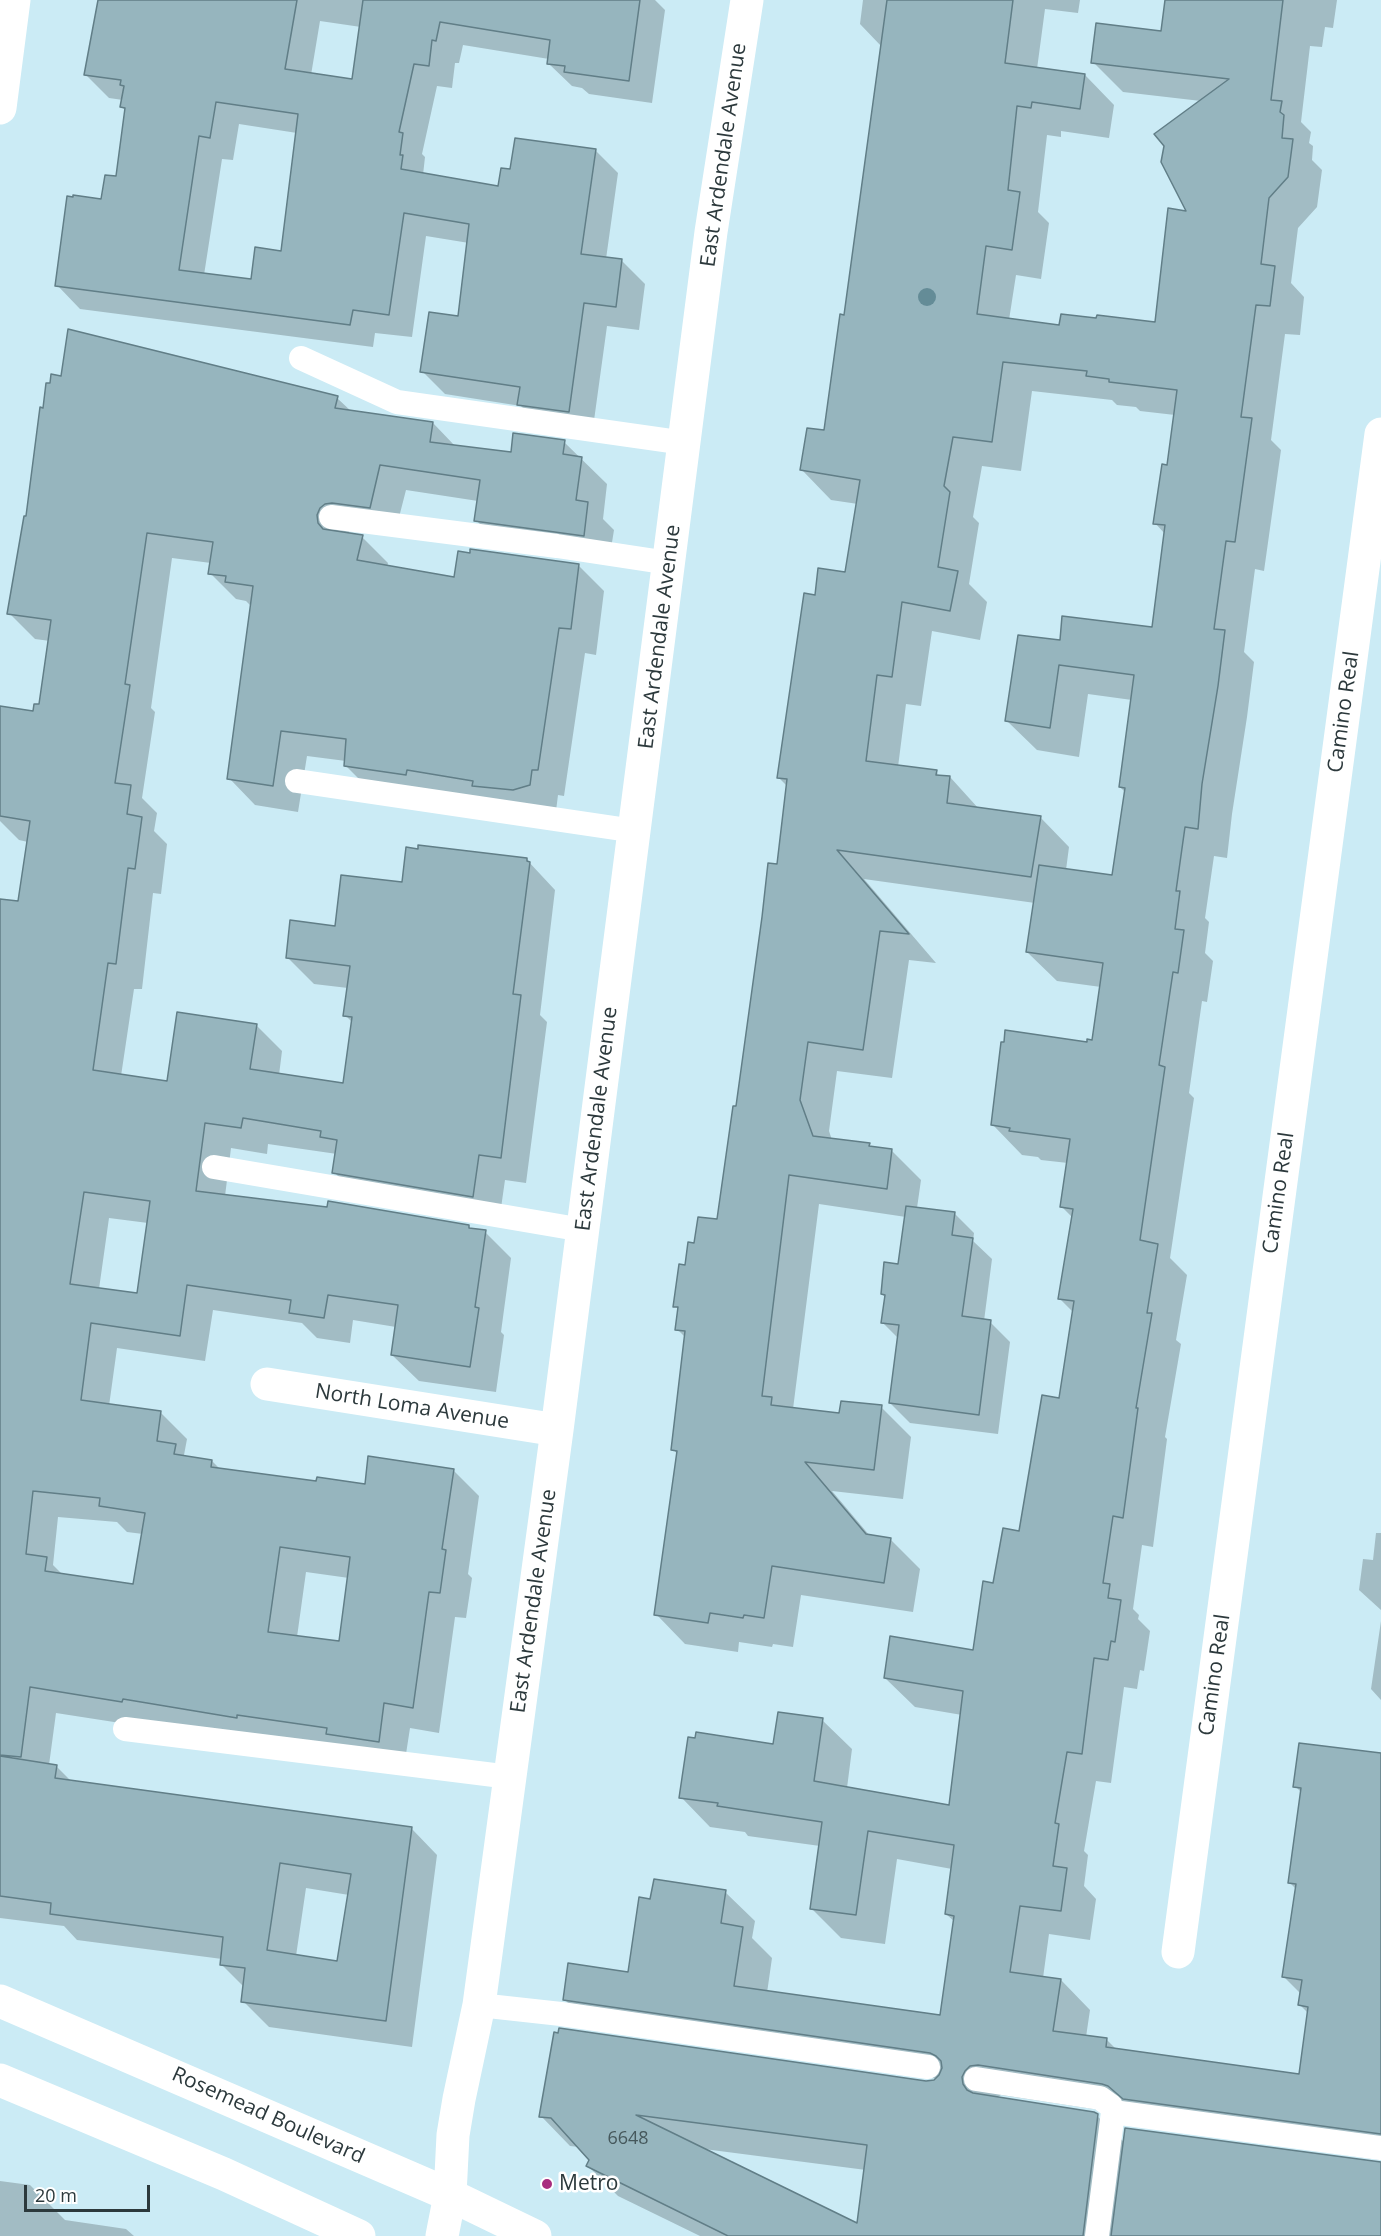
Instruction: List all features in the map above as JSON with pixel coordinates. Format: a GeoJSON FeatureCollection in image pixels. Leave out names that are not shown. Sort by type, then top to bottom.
{"type":"FeatureCollection","features":[{"type":"Feature","properties":{"kind":"street"},"geometry":{"type":"LineString","coordinates":[[0,108],[14,0]]}},
{"type":"Feature","properties":{"kind":"street","name":"East Ardendale Avenue"},"geometry":{"type":"LineString","coordinates":[[442,2236],[450,2195],[453,2135],[479,2005],[557,1430],[711,232],[747,0]]}},
{"type":"Feature","properties":{"kind":"street","name":"Camino Real"},"geometry":{"type":"LineString","coordinates":[[1178,1952],[1381,434]]}},
{"type":"Feature","properties":{"kind":"street","name":"North Loma Avenue"},"geometry":{"type":"LineString","coordinates":[[267,1383],[557,1430]]}},
{"type":"Feature","properties":{"kind":"street","name":"Rosemead Boulevard"},"geometry":{"type":"LineString","coordinates":[[0,2001],[450,2195],[535,2236]]}},
{"type":"Feature","properties":{"kind":"street"},"geometry":{"type":"LineString","coordinates":[[0,2080],[224,2174],[359,2236]]}},
{"type":"Feature","properties":{"kind":"lane"},"geometry":{"type":"LineString","coordinates":[[301,358],[397,402],[685,443]]}},
{"type":"Feature","properties":{"kind":"lane"},"geometry":{"type":"LineString","coordinates":[[331,517],[669,563]]}},
{"type":"Feature","properties":{"kind":"lane"},"geometry":{"type":"LineString","coordinates":[[297,781],[634,831]]}},
{"type":"Feature","properties":{"kind":"lane"},"geometry":{"type":"LineString","coordinates":[[214,1167],[583,1230]]}},
{"type":"Feature","properties":{"kind":"lane"},"geometry":{"type":"LineString","coordinates":[[125,1729],[510,1777]]}},
{"type":"Feature","properties":{"kind":"lane"},"geometry":{"type":"LineString","coordinates":[[479,2005],[561,2014],[928,2067]]}},
{"type":"Feature","properties":{"kind":"lane"},"geometry":{"type":"LineString","coordinates":[[976,2079],[1100,2098],[1108,2102],[1113,2112],[1096,2236]]}},
{"type":"Feature","properties":{"kind":"lane"},"geometry":{"type":"LineString","coordinates":[[1113,2112],[1381,2148]]}},
{"type":"Feature","properties":{"kind":"building"},"geometry":{"type":"Polygon","coordinates":[[[98,0],[297,0],[285,69],[352,79],[363,0],[640,0],[629,81],[564,72],[565,66],[547,64],[550,40],[440,22],[436,41],[432,40],[429,66],[414,64],[399,132],[403,133],[401,169],[498,186],[501,168],[510,169],[515,138],[596,149],[581,254],[622,259],[616,307],[584,303],[569,412],[517,405],[520,387],[420,372],[429,312],[458,316],[469,224],[404,213],[389,315],[353,310],[350,325],[55,286],[67,196],[101,199],[105,175],[116,176],[125,108],[120,107],[124,86],[120,85],[121,80],[84,75],[98,0]],[[216,102],[210,138],[199,136],[179,270],[251,279],[255,247],[281,251],[298,114],[216,102]]]}},
{"type":"Feature","properties":{"kind":"building"},"geometry":{"type":"Polygon","coordinates":[[[887,0],[1013,0],[1005,63],[1085,74],[1080,109],[1032,102],[1031,108],[1017,106],[1008,190],[1020,192],[1012,250],[986,246],[977,314],[1059,325],[1061,314],[1096,318],[1097,315],[1155,322],[1168,208],[1186,211],[1161,162],[1164,146],[1154,134],[1229,79],[1091,63],[1096,23],[1161,31],[1165,0],[1283,0],[1271,100],[1282,101],[1280,112],[1284,115],[1282,138],[1293,139],[1288,177],[1269,198],[1261,264],[1275,266],[1270,306],[1256,305],[1241,417],[1252,418],[1235,542],[1226,541],[1214,629],[1225,630],[1218,686],[1202,784],[1198,829],[1185,827],[1176,891],[1180,891],[1175,929],[1184,930],[1178,973],[1173,972],[1159,1065],[1165,1067],[1140,1240],[1158,1244],[1147,1313],[1152,1313],[1136,1408],[1138,1408],[1123,1518],[1113,1516],[1103,1583],[1110,1584],[1108,1598],[1121,1600],[1115,1642],[1111,1641],[1108,1660],[1094,1658],[1082,1754],[1067,1752],[1055,1823],[1059,1824],[1053,1866],[1067,1868],[1061,1911],[1020,1906],[1010,1972],[1061,1979],[1053,2031],[1107,2038],[1106,2047],[1299,2074],[1308,2007],[1298,2005],[1302,1980],[1282,1977],[1296,1884],[1288,1883],[1301,1788],[1293,1787],[1299,1743],[1381,1753],[1381,2134],[1123,2099],[1108,2086],[1102,2084],[978,2065],[970,2066],[962,2077],[967,2090],[973,2093],[1098,2114],[1083,2236],[728,2236],[586,2166],[589,2160],[551,2118],[539,2117],[554,2032],[558,2033],[559,2028],[926,2081],[934,2080],[939,2075],[942,2068],[941,2061],[930,2053],[563,2000],[568,1963],[628,1972],[639,1897],[650,1899],[654,1879],[726,1890],[721,1923],[743,1927],[734,1986],[940,2015],[954,1916],[945,1914],[954,1845],[868,1831],[856,1915],[810,1909],[822,1822],[679,1798],[688,1737],[695,1738],[696,1732],[773,1744],[778,1712],[823,1718],[814,1781],[949,1805],[963,1691],[884,1678],[890,1636],[973,1650],[983,1581],[993,1583],[1003,1528],[1019,1531],[1042,1395],[1059,1398],[1074,1301],[1058,1299],[1073,1209],[1060,1207],[1070,1139],[1009,1131],[1010,1128],[991,1125],[1001,1042],[1004,1042],[1005,1030],[1087,1042],[1087,1039],[1092,1040],[1103,963],[1026,952],[1039,865],[1112,875],[1125,788],[1119,787],[1134,675],[1059,665],[1050,728],[1005,721],[1018,635],[1060,640],[1062,616],[1152,627],[1165,525],[1153,524],[1162,464],[1167,465],[1177,390],[1109,382],[1109,379],[1086,376],[1087,371],[1003,362],[992,442],[953,437],[944,486],[950,492],[938,567],[958,571],[950,611],[902,602],[892,677],[877,675],[866,761],[937,770],[936,775],[950,776],[947,803],[1041,816],[1031,877],[837,850],[909,934],[880,931],[863,1050],[808,1042],[800,1100],[813,1136],[870,1143],[869,1146],[892,1149],[887,1189],[789,1175],[762,1396],[772,1397],[771,1405],[839,1413],[841,1401],[882,1405],[874,1470],[805,1462],[866,1534],[891,1538],[884,1583],[772,1566],[764,1618],[744,1615],[743,1618],[710,1613],[708,1623],[654,1615],[677,1451],[671,1450],[685,1331],[675,1330],[678,1307],[673,1307],[679,1264],[685,1265],[688,1242],[694,1243],[698,1217],[717,1219],[733,1106],[736,1106],[768,863],[777,864],[787,779],[777,778],[804,593],[815,595],[818,568],[845,572],[860,480],[800,470],[807,428],[824,430],[840,314],[844,315],[887,0]],[[636,2115],[857,2223],[867,2145],[636,2115]]]}},
{"type":"Feature","properties":{"kind":"building"},"geometry":{"type":"Polygon","coordinates":[[[68,329],[338,396],[335,408],[433,422],[430,442],[511,452],[513,433],[565,440],[563,454],[582,457],[576,500],[588,502],[584,536],[474,521],[480,480],[380,465],[370,508],[332,503],[320,508],[317,515],[318,523],[323,529],[363,535],[357,560],[454,577],[458,551],[470,553],[470,549],[579,564],[571,629],[559,628],[538,770],[532,770],[530,785],[513,790],[472,786],[473,781],[407,770],[406,775],[344,766],[346,739],[281,731],[273,786],[227,779],[253,586],[225,582],[226,576],[208,574],[213,542],[147,533],[125,684],[130,685],[115,783],[131,785],[127,814],[142,817],[135,869],[128,868],[116,964],[108,963],[93,1070],[167,1081],[177,1012],[257,1024],[250,1069],[343,1083],[352,1017],[343,1016],[350,966],[286,958],[290,920],[335,926],[341,875],[402,882],[406,847],[418,849],[418,845],[527,858],[530,862],[513,994],[521,995],[501,1158],[479,1155],[473,1197],[332,1173],[337,1140],[320,1137],[321,1131],[243,1118],[241,1128],[205,1123],[196,1191],[327,1207],[328,1201],[469,1225],[469,1228],[486,1230],[475,1307],[479,1308],[470,1367],[391,1355],[398,1305],[328,1295],[324,1318],[289,1313],[291,1300],[187,1285],[180,1336],[91,1323],[81,1400],[161,1411],[157,1441],[176,1444],[174,1454],[212,1460],[211,1467],[316,1481],[317,1477],[365,1484],[368,1456],[454,1469],[442,1549],[446,1550],[440,1593],[429,1592],[413,1708],[384,1703],[379,1742],[326,1734],[327,1728],[237,1715],[237,1718],[123,1699],[122,1702],[30,1687],[21,1757],[0,1755],[0,899],[18,901],[30,821],[0,816],[0,706],[33,711],[34,704],[39,704],[51,620],[7,614],[24,516],[26,516],[40,407],[43,408],[46,383],[50,383],[51,374],[61,376],[68,329]],[[84,1192],[70,1284],[137,1293],[150,1201],[84,1192]],[[33,1491],[26,1554],[47,1557],[45,1571],[133,1584],[145,1513],[99,1506],[100,1498],[33,1491]],[[280,1547],[268,1632],[339,1641],[350,1557],[280,1547]]]}},
{"type":"Feature","properties":{"kind":"building"},"geometry":{"type":"Polygon","coordinates":[[[906,1206],[955,1212],[952,1235],[973,1238],[962,1316],[991,1320],[979,1415],[889,1403],[899,1325],[881,1323],[885,1295],[881,1294],[884,1262],[898,1264],[906,1206]]]}},
{"type":"Feature","properties":{"kind":"building"},"geometry":{"type":"Polygon","coordinates":[[[0,1756],[57,1765],[55,1778],[412,1827],[386,2021],[241,2002],[245,1968],[220,1965],[223,1937],[50,1914],[51,1903],[0,1896],[0,1756]],[[280,1863],[267,1950],[337,1961],[351,1874],[280,1863]]]}},
{"type":"Feature","properties":{"kind":"building"},"geometry":{"type":"Polygon","coordinates":[[[1125,2128],[1381,2162],[1381,2236],[1111,2236],[1125,2128]]]}},
{"type":"Feature","properties":{"kind":"place","name":"Metro"},"geometry":{"type":"Point","coordinates":[547,2184]}}]}
